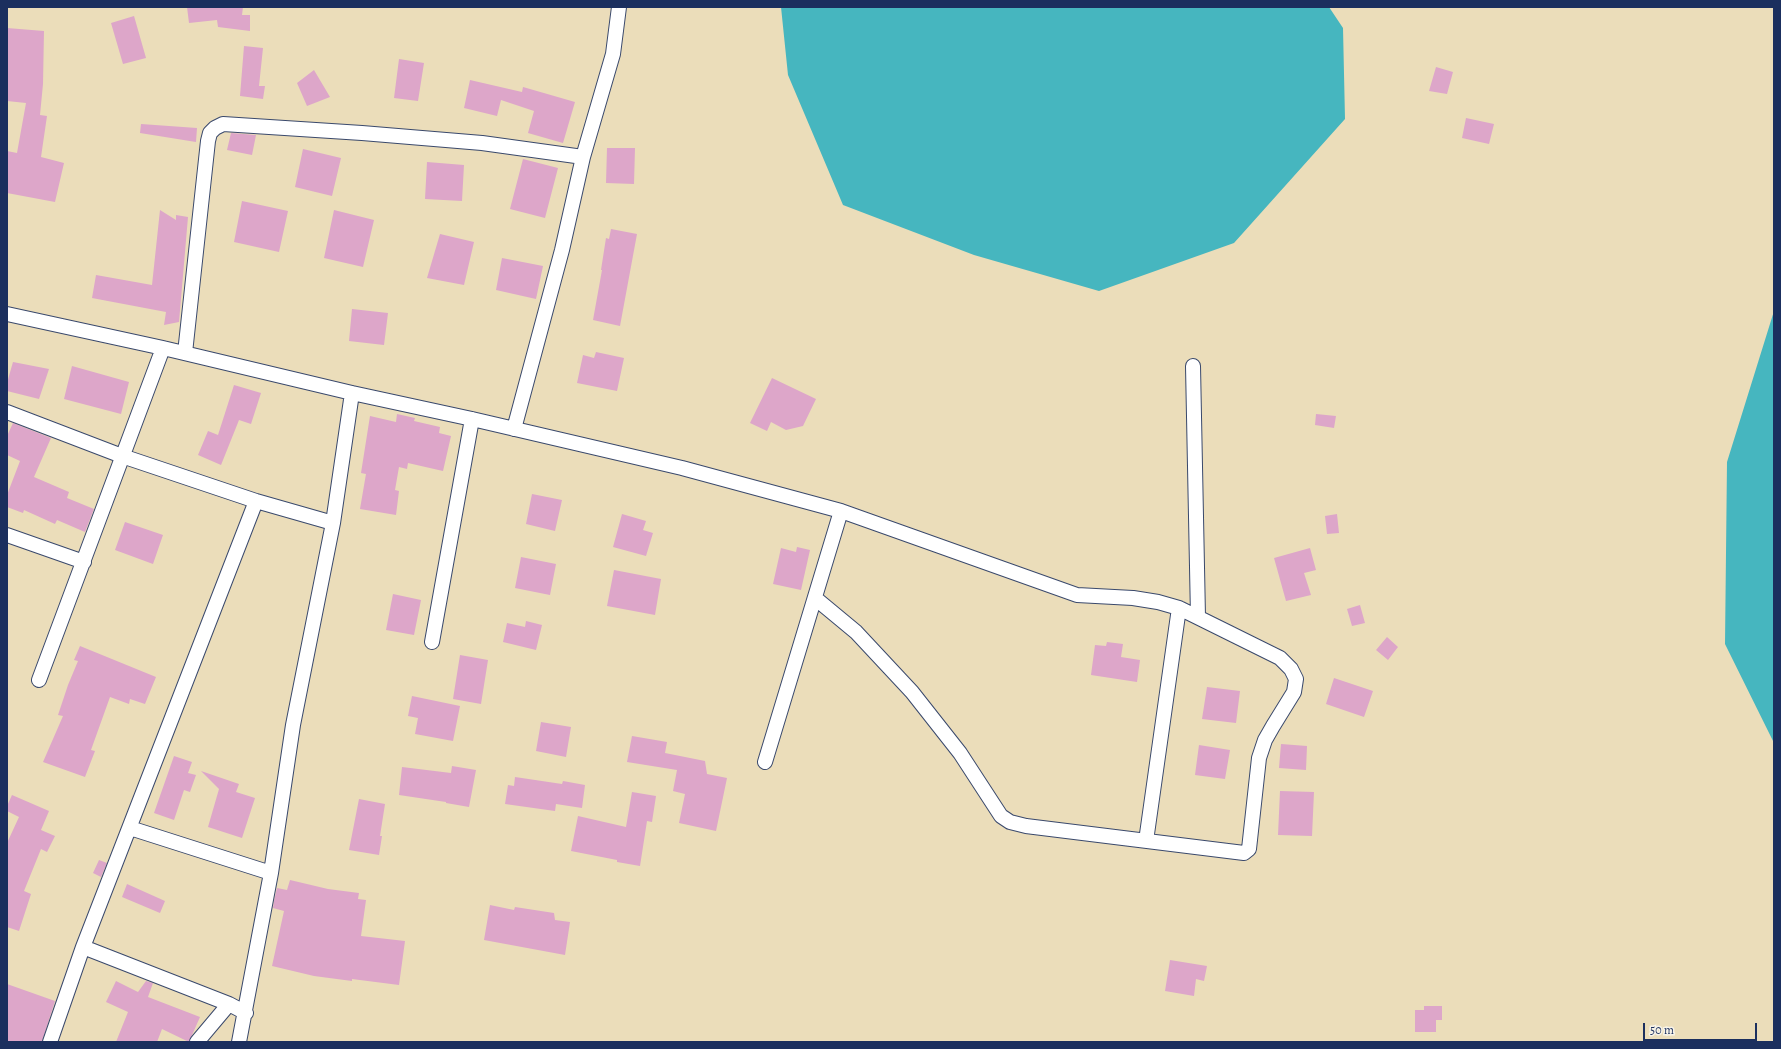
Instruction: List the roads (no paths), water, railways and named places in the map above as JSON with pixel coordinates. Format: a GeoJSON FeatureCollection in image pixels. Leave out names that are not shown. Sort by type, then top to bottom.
{"type":"FeatureCollection","features":[{"type":"Feature","properties":{"kind":"street"},"geometry":{"type":"LineString","coordinates":[[514,429],[562,250],[583,158],[613,54],[619,7]]}},
{"type":"Feature","properties":{"kind":"street"},"geometry":{"type":"LineString","coordinates":[[185,353],[208,141],[210,133],[215,128],[223,124],[482,143],[583,158]]}},
{"type":"Feature","properties":{"kind":"street"},"geometry":{"type":"LineString","coordinates":[[7,314],[185,353],[352,393],[472,419],[682,468],[841,511],[1077,595],[1133,598],[1158,602],[1179,608],[1280,658],[1291,669],[1296,679],[1294,692],[1265,740],[1259,758],[1249,849],[1244,853],[1026,826],[1010,822],[1001,816],[960,753],[912,692],[856,632],[815,598]]}},
{"type":"Feature","properties":{"kind":"street"},"geometry":{"type":"LineString","coordinates":[[39,680],[163,348]]}},
{"type":"Feature","properties":{"kind":"street"},"geometry":{"type":"LineString","coordinates":[[1193,366],[1198,618]]}},
{"type":"Feature","properties":{"kind":"street"},"geometry":{"type":"LineString","coordinates":[[239,1042],[246,1013],[271,873],[293,725],[333,523],[352,393]]}},
{"type":"Feature","properties":{"kind":"street"},"geometry":{"type":"LineString","coordinates":[[7,412],[122,456],[256,501],[333,523]]}},
{"type":"Feature","properties":{"kind":"street"},"geometry":{"type":"LineString","coordinates":[[432,642],[472,419]]}},
{"type":"Feature","properties":{"kind":"street"},"geometry":{"type":"LineString","coordinates":[[50,1042],[83,946],[256,501]]}},
{"type":"Feature","properties":{"kind":"street"},"geometry":{"type":"LineString","coordinates":[[765,762],[841,511]]}},
{"type":"Feature","properties":{"kind":"street"},"geometry":{"type":"LineString","coordinates":[[7,535],[84,562]]}},
{"type":"Feature","properties":{"kind":"street"},"geometry":{"type":"LineString","coordinates":[[1146,841],[1179,608]]}},
{"type":"Feature","properties":{"kind":"street"},"geometry":{"type":"LineString","coordinates":[[130,828],[271,873]]}},
{"type":"Feature","properties":{"kind":"street"},"geometry":{"type":"LineString","coordinates":[[83,946],[229,1004],[246,1013]]}},
{"type":"Feature","properties":{"kind":"street"},"geometry":{"type":"LineString","coordinates":[[197,1042],[229,1004]]}},
{"type":"Feature","properties":{"kind":"water"},"geometry":{"type":"Polygon","coordinates":[[[781,7],[1329,7],[1343,28],[1345,119],[1234,243],[1099,291],[974,255],[843,205],[788,75],[781,7]]]}},
{"type":"Feature","properties":{"kind":"water"},"geometry":{"type":"Polygon","coordinates":[[[1774,311],[1774,743],[1725,644],[1727,462],[1774,311]]]}}]}
